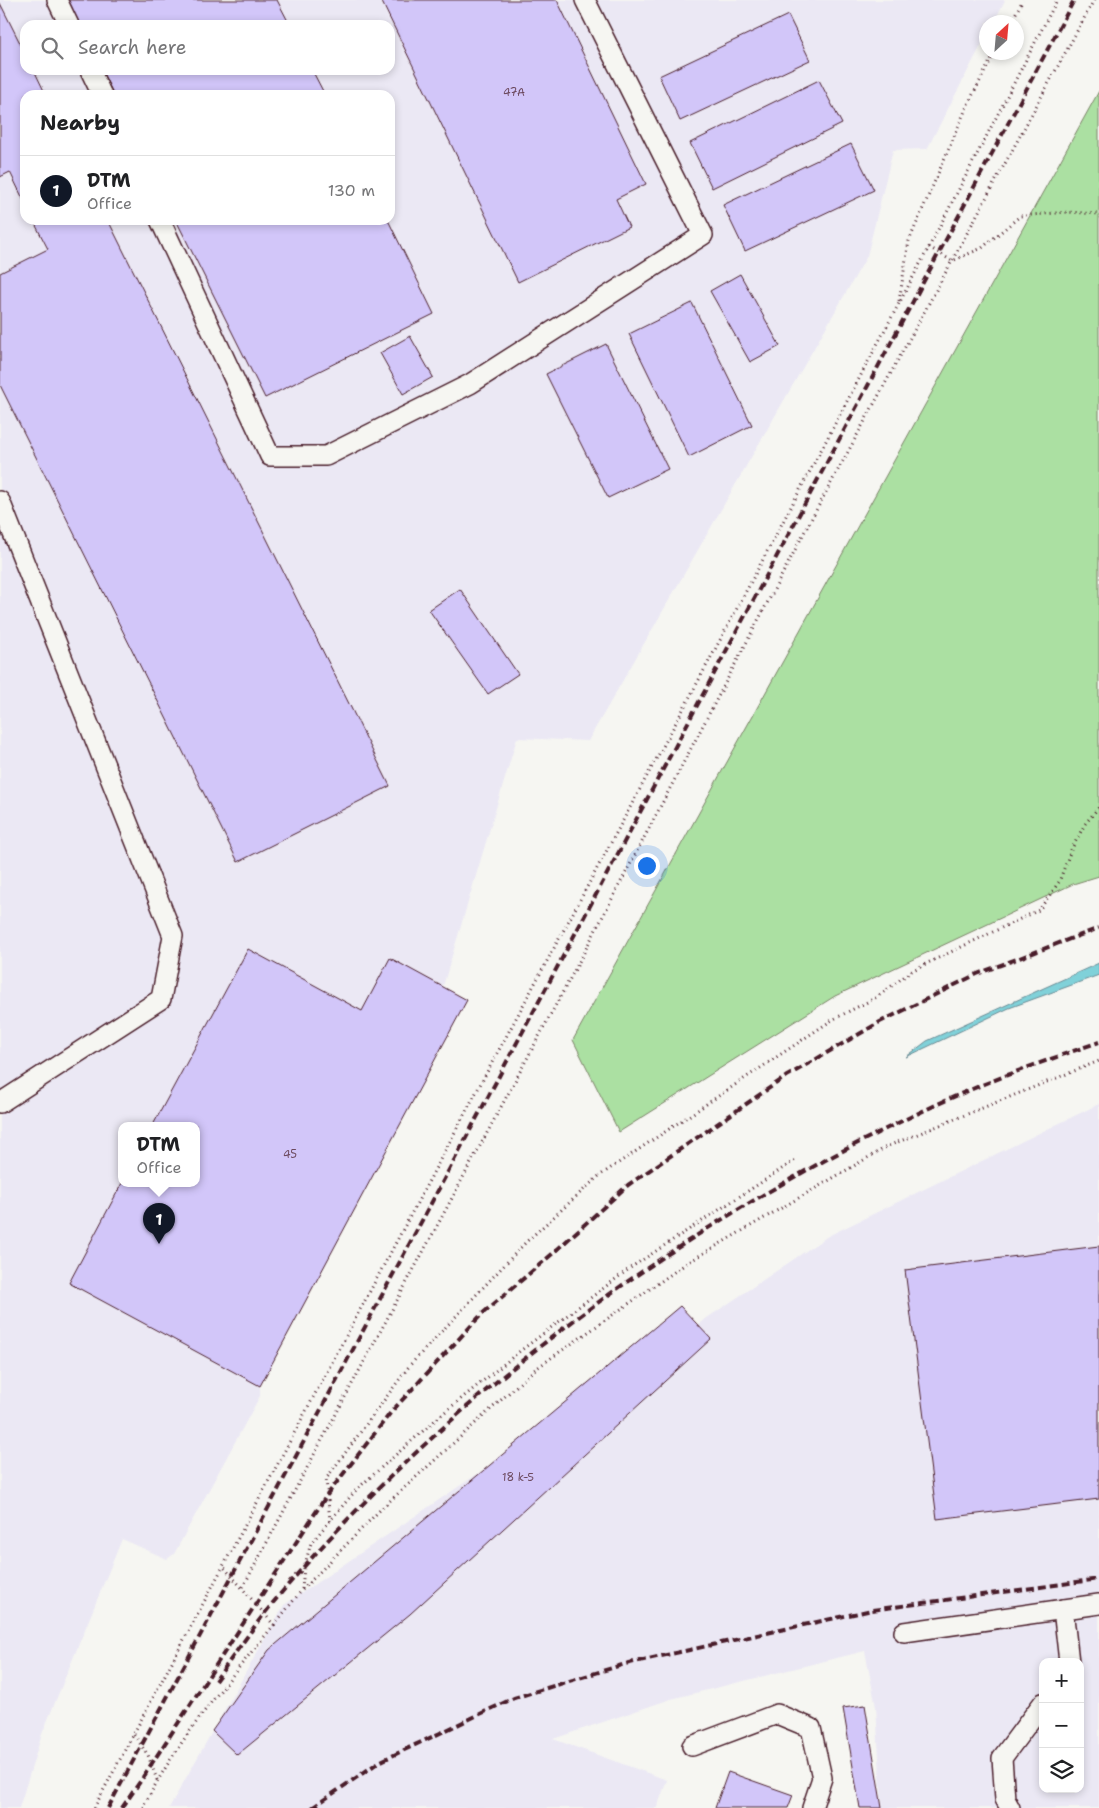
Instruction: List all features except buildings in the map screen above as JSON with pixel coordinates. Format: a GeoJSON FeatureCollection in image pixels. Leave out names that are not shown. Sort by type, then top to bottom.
{"type":"FeatureCollection","features":[{"type":"Feature","properties":{"kind":"lane"},"geometry":{"type":"LineString","coordinates":[[57,0],[67,20]]}},
{"type":"Feature","properties":{"kind":"lane"},"geometry":{"type":"LineString","coordinates":[[162,225],[270,456],[326,456],[461,388],[503,365],[703,235],[585,0]]}},
{"type":"Feature","properties":{"kind":"lane"},"geometry":{"type":"LineString","coordinates":[[92,75],[100,90]]}},
{"type":"Feature","properties":{"kind":"lane"},"geometry":{"type":"LineString","coordinates":[[0,501],[173,936],[161,999],[0,1103]]}},
{"type":"Feature","properties":{"kind":"lane"},"geometry":{"type":"LineString","coordinates":[[904,1632],[1099,1604]]}},
{"type":"Feature","properties":{"kind":"lane"},"geometry":{"type":"LineString","coordinates":[[1063,1609],[1069,1658]]}},
{"type":"Feature","properties":{"kind":"lane"},"geometry":{"type":"LineString","coordinates":[[1010,1808],[1005,1799],[1002,1758],[1042,1703]]}},
{"type":"Feature","properties":{"kind":"lane"},"geometry":{"type":"LineString","coordinates":[[692,1746],[777,1714],[811,1728],[822,1778],[812,1808]]}},
{"type":"Feature","properties":{"kind":"path"},"geometry":{"type":"LineString","coordinates":[[1014,15],[1022,0]]}},
{"type":"Feature","properties":{"kind":"path"},"geometry":{"type":"LineString","coordinates":[[94,1808],[899,304],[1057,0]]}},
{"type":"Feature","properties":{"kind":"path"},"geometry":{"type":"LineString","coordinates":[[243,1587],[575,968],[806,529],[1094,0]]}},
{"type":"Feature","properties":{"kind":"path"},"geometry":{"type":"LineString","coordinates":[[899,304],[909,241],[968,104],[991,60]]}},
{"type":"Feature","properties":{"kind":"path"},"geometry":{"type":"LineString","coordinates":[[952,261],[982,248],[1020,216],[1068,212],[1099,214]]}},
{"type":"Feature","properties":{"kind":"path"},"geometry":{"type":"LineString","coordinates":[[929,247],[952,261]]}},
{"type":"Feature","properties":{"kind":"path"},"geometry":{"type":"LineString","coordinates":[[330,1521],[326,1479],[410,1365],[527,1241],[599,1176],[832,1020],[877,997],[913,970],[1039,910],[1059,882],[1085,824],[1099,807]]}},
{"type":"Feature","properties":{"kind":"path"},"geometry":{"type":"LineString","coordinates":[[143,1808],[157,1780],[211,1700],[302,1590],[382,1509],[534,1370],[688,1263],[888,1146],[1099,1061]]}},
{"type":"Feature","properties":{"kind":"path"},"geometry":{"type":"LineString","coordinates":[[302,1590],[304,1568],[311,1543],[357,1489],[440,1416],[520,1351],[633,1266],[797,1158]]}},
{"type":"Feature","properties":{"kind":"path"},"geometry":{"type":"LineString","coordinates":[[223,1566],[274,1625]]}},
{"type":"Feature","properties":{"kind":"path"},"geometry":{"type":"LineString","coordinates":[[134,1735],[148,1755],[157,1780]]}},
{"type":"Feature","properties":{"kind":"shaded area"},"geometry":{"type":"Polygon","coordinates":[[[0,0],[1005,0],[998,15],[979,15],[979,49],[927,149],[893,150],[867,256],[588,741],[517,738],[443,986],[467,1000],[260,1386],[260,1396],[174,1554],[167,1559],[122,1539],[42,1734],[19,1808],[0,1808],[0,0]]]}},
{"type":"Feature","properties":{"kind":"shaded area"},"geometry":{"type":"Polygon","coordinates":[[[1099,1104],[1099,1808],[882,1808],[876,1707],[865,1651],[671,1699],[553,1739],[667,1780],[657,1808],[169,1808],[284,1605],[828,1236],[1099,1104]]]}},
{"type":"Feature","properties":{"kind":"green space"},"geometry":{"type":"Polygon","coordinates":[[[1099,91],[1099,876],[1073,884],[835,996],[619,1132],[573,1040],[1099,91]]]}},
{"type":"Feature","properties":{"kind":"water"},"geometry":{"type":"Polygon","coordinates":[[[1099,963],[1099,975],[1009,1008],[906,1057],[927,1041],[1099,963]]]}},
{"type":"Feature","properties":{"kind":"railway"},"geometry":{"type":"LineString","coordinates":[[108,1808],[1074,0]]}},
{"type":"Feature","properties":{"kind":"railway"},"geometry":{"type":"LineString","coordinates":[[143,1777],[327,1495],[392,1411],[482,1314],[628,1185],[787,1076],[880,1022],[977,974],[1099,928]]}},
{"type":"Feature","properties":{"kind":"railway"},"geometry":{"type":"LineString","coordinates":[[215,1681],[256,1625],[298,1573],[385,1482],[479,1396],[602,1300],[666,1255],[732,1214],[799,1174],[868,1138],[978,1087],[1099,1042]]}},
{"type":"Feature","properties":{"kind":"railway"},"geometry":{"type":"LineString","coordinates":[[312,1808],[379,1762],[514,1698],[625,1664],[872,1610],[1099,1579]]}},
{"type":"Feature","properties":{"kind":"railway"},"geometry":{"type":"LineString","coordinates":[[122,1808],[146,1773]]}},
{"type":"Feature","properties":{"kind":"place","name":"DTM"},"geometry":{"type":"Point","coordinates":[159,1244]}}]}
